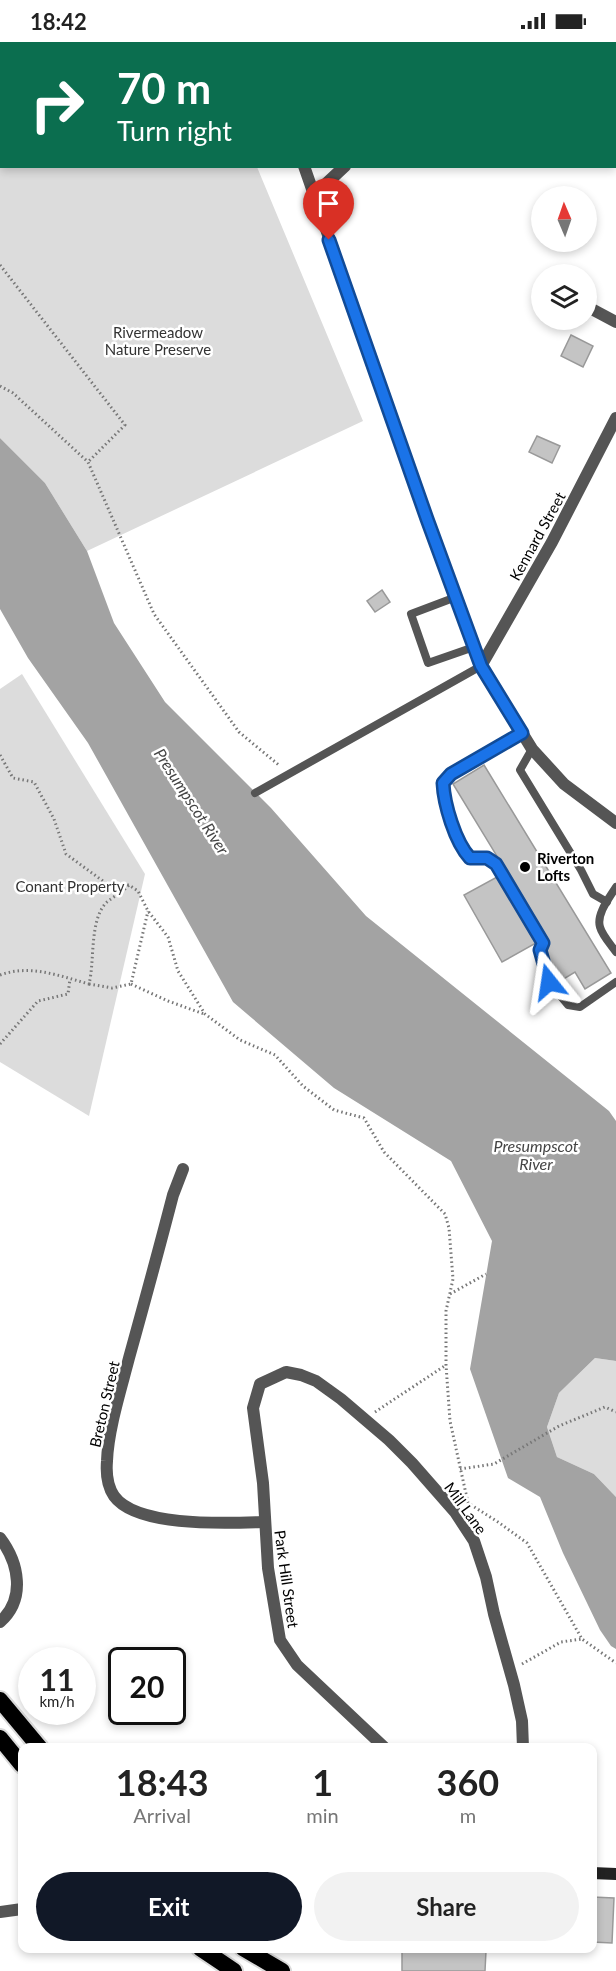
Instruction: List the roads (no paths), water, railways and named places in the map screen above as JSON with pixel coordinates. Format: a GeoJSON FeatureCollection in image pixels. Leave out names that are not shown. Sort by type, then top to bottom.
{"type":"FeatureCollection","features":[{"type":"Feature","properties":{"kind":"highway"},"geometry":{"type":"LineString","coordinates":[[0,1700],[36,1743]]}},
{"type":"Feature","properties":{"kind":"highway"},"geometry":{"type":"LineString","coordinates":[[0,1738],[18,1760]]}},
{"type":"Feature","properties":{"kind":"highway"},"geometry":{"type":"LineString","coordinates":[[207,1953],[234,1971]]}},
{"type":"Feature","properties":{"kind":"highway"},"geometry":{"type":"LineString","coordinates":[[251,1953],[282,1971]]}},
{"type":"Feature","properties":{"kind":"main road"},"geometry":{"type":"LineString","coordinates":[[597,1873],[616,1874]]}},
{"type":"Feature","properties":{"kind":"street"},"geometry":{"type":"LineString","coordinates":[[305,168],[383,396],[481,666],[532,749],[564,784],[616,824]]}},
{"type":"Feature","properties":{"kind":"street"},"geometry":{"type":"LineString","coordinates":[[314,195],[343,168]]}},
{"type":"Feature","properties":{"kind":"street"},"geometry":{"type":"LineString","coordinates":[[597,312],[616,322]]}},
{"type":"Feature","properties":{"kind":"street","name":"Kennard Street"},"geometry":{"type":"LineString","coordinates":[[481,666],[552,542],[616,418]]}},
{"type":"Feature","properties":{"kind":"street","name":"Breton Street"},"geometry":{"type":"LineString","coordinates":[[183,1169],[170,1206],[122,1387],[106,1460],[107,1479],[115,1497],[141,1513],[196,1524],[264,1522]]}},
{"type":"Feature","properties":{"kind":"street","name":"Mill Lane"},"geometry":{"type":"LineString","coordinates":[[270,1379],[286,1372],[316,1381],[364,1419],[412,1463],[454,1512],[474,1541],[486,1577],[522,1721],[523,1743]]}},
{"type":"Feature","properties":{"kind":"street","name":"Park Hill Street"},"geometry":{"type":"LineString","coordinates":[[270,1379],[260,1384],[253,1408],[263,1483],[268,1568],[280,1640],[297,1665],[380,1743]]}},
{"type":"Feature","properties":{"kind":"street"},"geometry":{"type":"LineString","coordinates":[[0,1538],[14,1561],[17,1579],[16,1598],[9,1614],[0,1622]]}},
{"type":"Feature","properties":{"kind":"street"},"geometry":{"type":"LineString","coordinates":[[0,1912],[18,1910]]}},
{"type":"Feature","properties":{"kind":"lane"},"geometry":{"type":"LineString","coordinates":[[456,597],[411,614],[428,663],[474,647]]}},
{"type":"Feature","properties":{"kind":"lane"},"geometry":{"type":"LineString","coordinates":[[255,793],[481,666]]}},
{"type":"Feature","properties":{"kind":"lane"},"geometry":{"type":"LineString","coordinates":[[522,733],[451,774],[443,783],[444,798],[462,850],[470,858],[487,858],[496,864],[543,943],[540,950],[549,982],[568,1005],[580,1007],[616,982]]}},
{"type":"Feature","properties":{"kind":"lane"},"geometry":{"type":"LineString","coordinates":[[532,749],[520,770],[581,870],[593,894],[607,902]]}},
{"type":"Feature","properties":{"kind":"lane"},"geometry":{"type":"LineString","coordinates":[[616,886],[600,919],[600,926],[616,952]]}},
{"type":"Feature","properties":{"kind":"water","name":"Presumpscot River"},"geometry":{"type":"Polygon","coordinates":[[[0,438],[45,483],[87,551],[114,623],[165,702],[271,808],[366,916],[609,1111],[616,1121],[616,1361],[595,1358],[559,1393],[547,1427],[557,1457],[594,1474],[616,1497],[616,1649],[611,1646],[600,1630],[563,1553],[540,1497],[508,1478],[470,1369],[492,1241],[451,1161],[334,1088],[233,1002],[88,743],[28,658],[0,609],[0,438]]]}},
{"type":"Feature","properties":{"kind":"place","name":"Riverton Lofts"},"geometry":{"type":"Point","coordinates":[525,867]}},
{"type":"Feature","properties":{"kind":"park label","name":"Rivermeadow Nature Preserve"},"geometry":{"type":"Point","coordinates":[158,340]}},
{"type":"Feature","properties":{"kind":"park label","name":"Conant Property"},"geometry":{"type":"Point","coordinates":[70,886]}}]}
